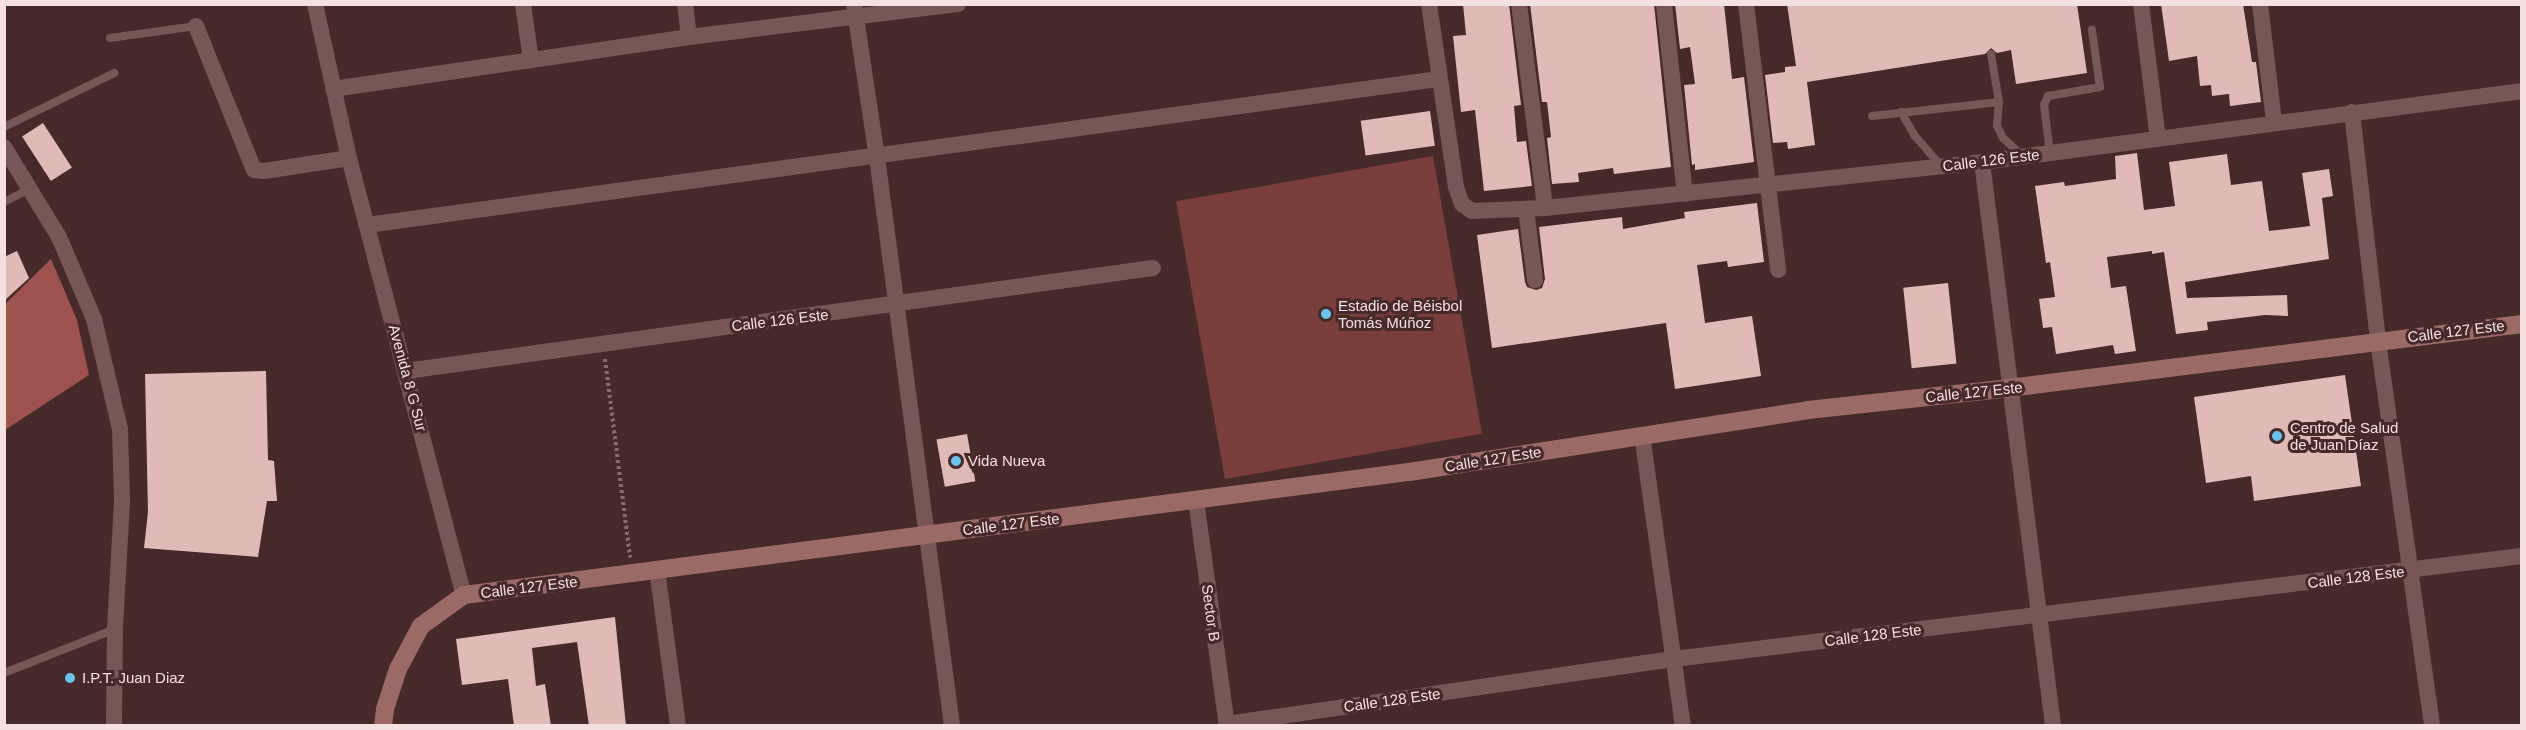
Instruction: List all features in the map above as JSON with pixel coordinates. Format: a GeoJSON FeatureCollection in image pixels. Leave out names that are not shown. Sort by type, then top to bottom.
{"type":"FeatureCollection","features":[{"type":"Feature","properties":{"kind":"street","name":"Avenida 8 G Sur"},"geometry":{"type":"LineString","coordinates":[[315,4],[349,158],[464,596]]}},
{"type":"Feature","properties":{"kind":"street"},"geometry":{"type":"LineString","coordinates":[[523,4],[531,60]]}},
{"type":"Feature","properties":{"kind":"street"},"geometry":{"type":"LineString","coordinates":[[685,4],[689,37]]}},
{"type":"Feature","properties":{"kind":"street"},"geometry":{"type":"LineString","coordinates":[[333,89],[854,11],[958,4]]}},
{"type":"Feature","properties":{"kind":"street"},"geometry":{"type":"LineString","coordinates":[[367,225],[1439,79],[1430,4]]}},
{"type":"Feature","properties":{"kind":"street"},"geometry":{"type":"LineString","coordinates":[[1519,4],[1545,208]]}},
{"type":"Feature","properties":{"kind":"street"},"geometry":{"type":"LineString","coordinates":[[1665,4],[1685,194]]}},
{"type":"Feature","properties":{"kind":"street"},"geometry":{"type":"LineString","coordinates":[[1746,4],[1778,270]]}},
{"type":"Feature","properties":{"kind":"street"},"geometry":{"type":"LineString","coordinates":[[2141,4],[2158,138]]}},
{"type":"Feature","properties":{"kind":"street"},"geometry":{"type":"LineString","coordinates":[[2260,4],[2274,122]]}},
{"type":"Feature","properties":{"kind":"street"},"geometry":{"type":"LineString","coordinates":[[854,11],[877,157],[952,726]]}},
{"type":"Feature","properties":{"kind":"street"},"geometry":{"type":"LineString","coordinates":[[196,26],[254,170],[264,171],[349,158]]}},
{"type":"Feature","properties":{"kind":"street","name":"Calle 126 Este"},"geometry":{"type":"LineString","coordinates":[[1439,79],[1456,187],[1462,204],[1472,211],[1545,208],[1982,162],[2522,91]]}},
{"type":"Feature","properties":{"kind":"street"},"geometry":{"type":"LineString","coordinates":[[2352,112],[2378,340],[2432,726]]}},
{"type":"Feature","properties":{"kind":"street"},"geometry":{"type":"LineString","coordinates":[[4,147],[59,237],[94,319],[120,429],[122,502],[115,629],[114,726]]}},
{"type":"Feature","properties":{"kind":"street"},"geometry":{"type":"LineString","coordinates":[[1982,162],[2053,726]]}},
{"type":"Feature","properties":{"kind":"street"},"geometry":{"type":"LineString","coordinates":[[1526,209],[1535,280]]}},
{"type":"Feature","properties":{"kind":"street","name":"Calle 126 Este"},"geometry":{"type":"LineString","coordinates":[[406,371],[1152,268]]}},
{"type":"Feature","properties":{"kind":"street","name":"Calle 127 Este"},"geometry":{"type":"LineString","coordinates":[[464,596],[1409,472],[1808,410],[2009,388],[2378,340],[2522,324]]}},
{"type":"Feature","properties":{"kind":"street"},"geometry":{"type":"LineString","coordinates":[[1642,435],[1683,726]]}},
{"type":"Feature","properties":{"kind":"street","name":"Sector B"},"geometry":{"type":"LineString","coordinates":[[1196,500],[1227,725]]}},
{"type":"Feature","properties":{"kind":"street","name":"Calle 128 Este"},"geometry":{"type":"LineString","coordinates":[[1227,725],[1674,659],[2522,556]]}},
{"type":"Feature","properties":{"kind":"street"},"geometry":{"type":"LineString","coordinates":[[657,570],[678,726]]}},
{"type":"Feature","properties":{"kind":"street"},"geometry":{"type":"LineString","coordinates":[[383,726],[385,709],[398,669],[421,626],[464,596]]}},
{"type":"Feature","properties":{"kind":"lane"},"geometry":{"type":"LineString","coordinates":[[110,38],[196,26]]}},
{"type":"Feature","properties":{"kind":"lane"},"geometry":{"type":"LineString","coordinates":[[2049,153],[2044,105],[2048,96],[2100,87],[2092,30]]}},
{"type":"Feature","properties":{"kind":"lane"},"geometry":{"type":"LineString","coordinates":[[1991,54],[1999,102],[1997,126],[2003,138],[2023,156]]}},
{"type":"Feature","properties":{"kind":"lane"},"geometry":{"type":"LineString","coordinates":[[4,127],[114,73]]}},
{"type":"Feature","properties":{"kind":"lane"},"geometry":{"type":"LineString","coordinates":[[1872,116],[1999,102]]}},
{"type":"Feature","properties":{"kind":"lane"},"geometry":{"type":"LineString","coordinates":[[1900,112],[1915,136],[1941,166]]}},
{"type":"Feature","properties":{"kind":"lane"},"geometry":{"type":"LineString","coordinates":[[4,202],[31,188]]}},
{"type":"Feature","properties":{"kind":"lane"},"geometry":{"type":"LineString","coordinates":[[4,673],[115,629]]}},
{"type":"Feature","properties":{"kind":"path"},"geometry":{"type":"LineString","coordinates":[[603,343],[632,574]]}},
{"type":"Feature","properties":{"kind":"shaded area","name":"Estadio de Béisbol Tomás Múñoz"},"geometry":{"type":"Polygon","coordinates":[[[1433,156],[1482,434],[1225,479],[1176,201],[1433,156]]]}},
{"type":"Feature","properties":{"kind":"shaded area"},"geometry":{"type":"Polygon","coordinates":[[[51,259],[77,320],[89,375],[5,430],[5,304],[51,259]]]}},
{"type":"Feature","properties":{"kind":"building"},"geometry":{"type":"Polygon","coordinates":[[[1463,4],[1509,4],[1521,105],[1514,106],[1517,142],[1526,141],[1532,186],[1484,191],[1475,110],[1461,112],[1453,36],[1466,35],[1463,4]]]}},
{"type":"Feature","properties":{"kind":"building"},"geometry":{"type":"Polygon","coordinates":[[[1530,4],[1654,4],[1671,167],[1614,174],[1613,168],[1578,173],[1579,182],[1552,184],[1547,138],[1551,137],[1547,102],[1542,102],[1530,4]]]}},
{"type":"Feature","properties":{"kind":"building"},"geometry":{"type":"Polygon","coordinates":[[[1675,4],[1724,4],[1732,79],[1744,77],[1754,162],[1695,170],[1695,164],[1692,165],[1684,85],[1695,84],[1690,47],[1680,49],[1675,4]]]}},
{"type":"Feature","properties":{"kind":"building"},"geometry":{"type":"Polygon","coordinates":[[[1787,4],[2077,4],[2087,73],[2016,84],[2011,50],[1997,53],[1991,48],[1985,54],[1807,82],[1815,145],[1788,149],[1787,142],[1773,143],[1765,75],[1785,72],[1785,67],[1796,66],[1787,4]]]}},
{"type":"Feature","properties":{"kind":"building"},"geometry":{"type":"Polygon","coordinates":[[[2161,4],[2243,4],[2252,62],[2256,62],[2261,102],[2230,106],[2229,94],[2212,96],[2211,85],[2200,86],[2197,56],[2169,61],[2161,4]]]}},
{"type":"Feature","properties":{"kind":"building"},"geometry":{"type":"Polygon","coordinates":[[[1430,111],[1435,146],[1366,155],[1361,121],[1430,111]]]}},
{"type":"Feature","properties":{"kind":"building"},"geometry":{"type":"Polygon","coordinates":[[[43,123],[72,167],[51,181],[22,137],[43,123]]]}},
{"type":"Feature","properties":{"kind":"building"},"geometry":{"type":"Polygon","coordinates":[[[2137,153],[2144,210],[2175,206],[2169,162],[2227,154],[2231,185],[2262,181],[2269,231],[2310,226],[2302,173],[2329,169],[2333,196],[2322,198],[2329,259],[2185,282],[2187,298],[2287,295],[2288,316],[2265,315],[2207,322],[2208,330],[2176,334],[2164,252],[2152,254],[2152,251],[2107,257],[2111,288],[2126,286],[2136,351],[2115,354],[2113,345],[2056,354],[2052,327],[2043,328],[2039,299],[2055,297],[2050,262],[2046,263],[2035,186],[2064,182],[2065,186],[2116,179],[2115,156],[2137,153]]]}},
{"type":"Feature","properties":{"kind":"building"},"geometry":{"type":"Polygon","coordinates":[[[1757,203],[1764,262],[1728,267],[1727,261],[1697,265],[1705,323],[1752,316],[1761,376],[1675,389],[1666,323],[1492,348],[1477,235],[1518,229],[1525,282],[1527,287],[1536,290],[1542,288],[1545,279],[1539,227],[1622,217],[1623,229],[1685,218],[1684,212],[1757,203]]]}},
{"type":"Feature","properties":{"kind":"building"},"geometry":{"type":"Polygon","coordinates":[[[17,251],[29,278],[4,301],[4,257],[17,251]]]}},
{"type":"Feature","properties":{"kind":"building"},"geometry":{"type":"Polygon","coordinates":[[[1948,283],[1956,364],[1912,368],[1903,288],[1948,283]]]}},
{"type":"Feature","properties":{"kind":"building"},"geometry":{"type":"Polygon","coordinates":[[[266,371],[268,460],[274,461],[277,501],[267,501],[258,557],[144,548],[148,512],[145,374],[266,371]]]}},
{"type":"Feature","properties":{"kind":"building","name":"Centro de Salud de Juan Díaz"},"geometry":{"type":"Polygon","coordinates":[[[2345,375],[2361,486],[2254,501],[2251,476],[2206,483],[2194,397],[2345,375]]]}},
{"type":"Feature","properties":{"kind":"building","name":"Vida Nueva"},"geometry":{"type":"Polygon","coordinates":[[[967,434],[975,481],[945,487],[936,439],[967,434]]]}},
{"type":"Feature","properties":{"kind":"building"},"geometry":{"type":"Polygon","coordinates":[[[615,617],[626,726],[589,726],[577,642],[532,648],[536,686],[545,684],[551,726],[514,726],[508,679],[462,685],[456,639],[615,617]]]}},
{"type":"Feature","properties":{"kind":"place","name":"Estadio de Béisbol Tomás Múñoz"},"geometry":{"type":"Point","coordinates":[1326,314]}},
{"type":"Feature","properties":{"kind":"place","name":"Centro de Salud de Juan Díaz"},"geometry":{"type":"Point","coordinates":[2277,436]}},
{"type":"Feature","properties":{"kind":"place","name":"Vida Nueva"},"geometry":{"type":"Point","coordinates":[956,461]}},
{"type":"Feature","properties":{"kind":"place","name":"I.P.T. Juan Diaz"},"geometry":{"type":"Point","coordinates":[70,678]}}]}
